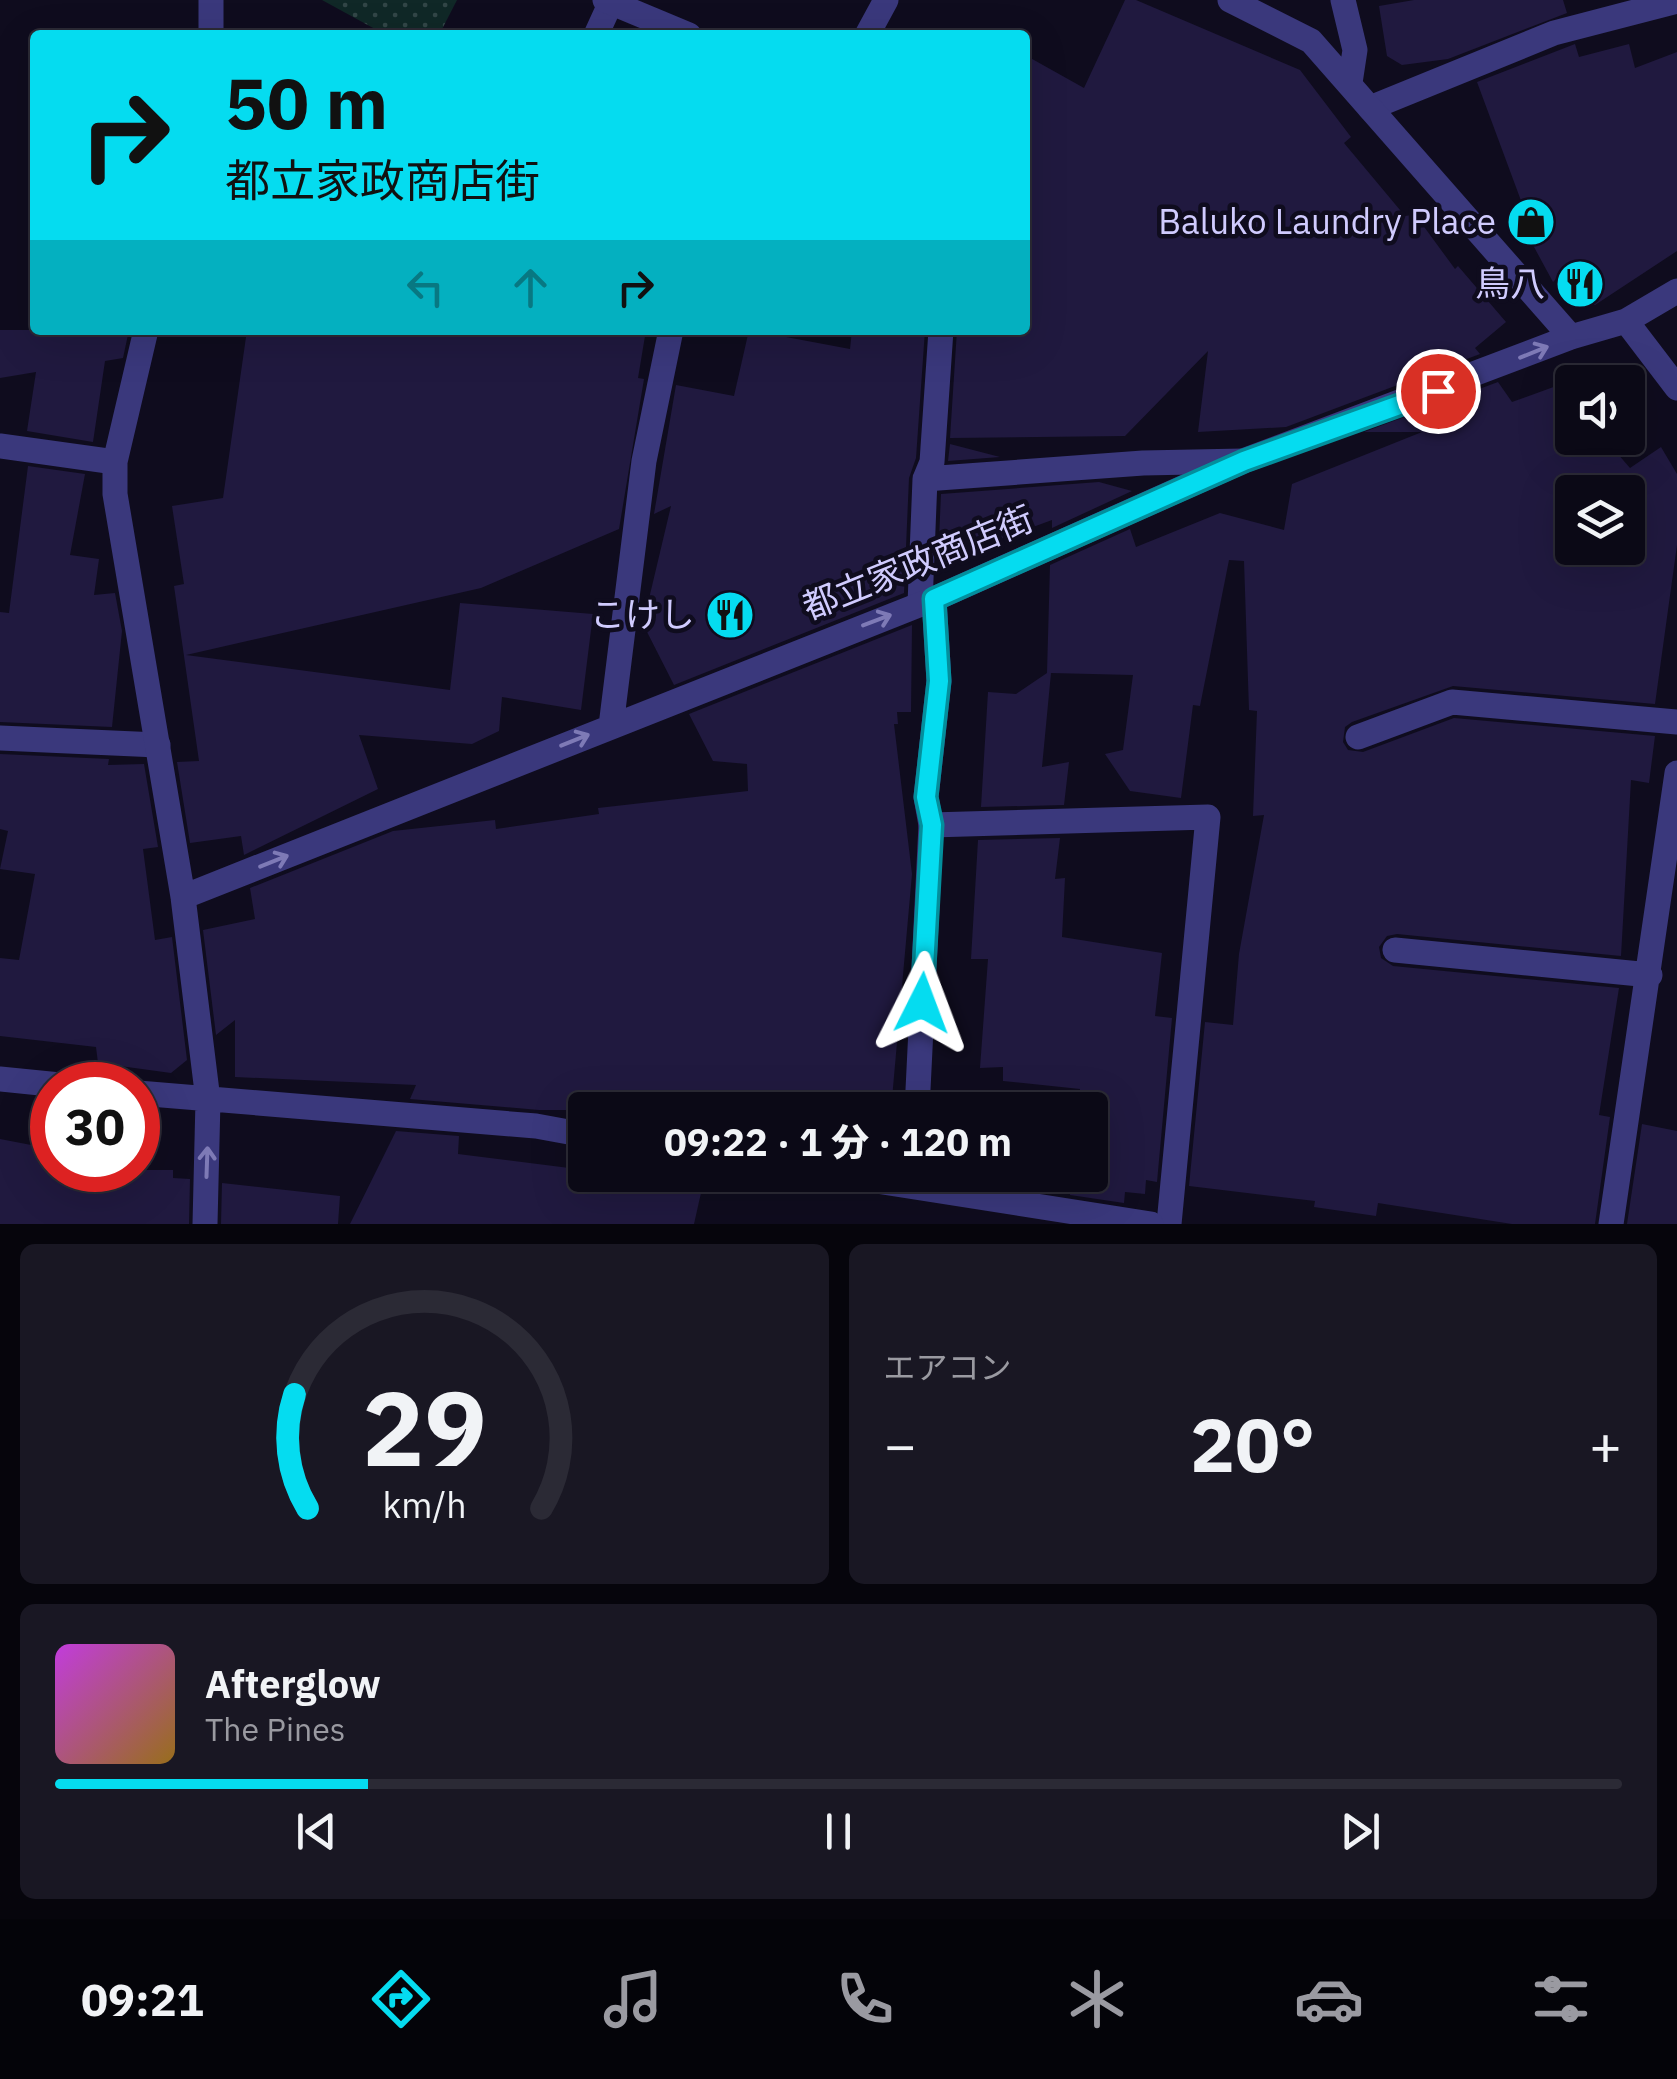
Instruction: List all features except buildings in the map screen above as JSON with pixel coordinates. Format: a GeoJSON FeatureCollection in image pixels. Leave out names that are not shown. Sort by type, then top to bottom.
{"type":"FeatureCollection","features":[{"type":"Feature","properties":{"kind":"street"},"geometry":{"type":"LineString","coordinates":[[210,0],[212,30]]}},
{"type":"Feature","properties":{"kind":"street"},"geometry":{"type":"LineString","coordinates":[[213,30],[234,0]]}},
{"type":"Feature","properties":{"kind":"street"},"geometry":{"type":"LineString","coordinates":[[870,30],[886,0]]}},
{"type":"Feature","properties":{"kind":"street"},"geometry":{"type":"LineString","coordinates":[[1230,0],[1310,41],[1571,337]]}},
{"type":"Feature","properties":{"kind":"street"},"geometry":{"type":"LineString","coordinates":[[1343,0],[1355,50],[1350,83]]}},
{"type":"Feature","properties":{"kind":"street"},"geometry":{"type":"LineString","coordinates":[[598,30],[608,1],[677,30]]}},
{"type":"Feature","properties":{"kind":"street"},"geometry":{"type":"LineString","coordinates":[[1370,108],[1554,33],[1677,1]]}},
{"type":"Feature","properties":{"kind":"street","name":"都立家政商店街"},"geometry":{"type":"LineString","coordinates":[[183,898],[927,602],[1244,461],[1571,337],[1626,320],[1677,291]]}},
{"type":"Feature","properties":{"kind":"street"},"geometry":{"type":"LineString","coordinates":[[1626,320],[1677,388]]}},
{"type":"Feature","properties":{"kind":"street"},"geometry":{"type":"LineString","coordinates":[[145,335],[115,462],[116,494],[183,898],[208,1100],[205,1224]]}},
{"type":"Feature","properties":{"kind":"street"},"geometry":{"type":"LineString","coordinates":[[610,726],[644,461],[670,335]]}},
{"type":"Feature","properties":{"kind":"street"},"geometry":{"type":"LineString","coordinates":[[918,1092],[932,825],[926,797],[939,681],[927,602],[925,479],[932,462],[941,335]]}},
{"type":"Feature","properties":{"kind":"street"},"geometry":{"type":"LineString","coordinates":[[0,446],[115,462]]}},
{"type":"Feature","properties":{"kind":"street"},"geometry":{"type":"LineString","coordinates":[[925,479],[1143,463],[1244,461]]}},
{"type":"Feature","properties":{"kind":"street"},"geometry":{"type":"LineString","coordinates":[[1358,737],[1452,702],[1677,722]]}},
{"type":"Feature","properties":{"kind":"street"},"geometry":{"type":"LineString","coordinates":[[0,738],[158,745]]}},
{"type":"Feature","properties":{"kind":"street"},"geometry":{"type":"LineString","coordinates":[[1612,1224],[1676,789]]}},
{"type":"Feature","properties":{"kind":"street"},"geometry":{"type":"LineString","coordinates":[[932,825],[1208,817],[1169,1224]]}},
{"type":"Feature","properties":{"kind":"street"},"geometry":{"type":"LineString","coordinates":[[1395,950],[1650,975]]}},
{"type":"Feature","properties":{"kind":"street"},"geometry":{"type":"LineString","coordinates":[[0,1079],[30,1082]]}},
{"type":"Feature","properties":{"kind":"street"},"geometry":{"type":"LineString","coordinates":[[160,1095],[568,1132]]}},
{"type":"Feature","properties":{"kind":"street"},"geometry":{"type":"LineString","coordinates":[[948,1192],[1008,1213],[1151,1224]]}},
{"type":"Feature","properties":{"kind":"green space"},"geometry":{"type":"Polygon","coordinates":[[[322,0],[457,0],[442,30],[377,30],[322,0]]]}},
{"type":"Feature","properties":{"kind":"place","name":"Baluko Laundry Place"},"geometry":{"type":"Point","coordinates":[1531,222]}},
{"type":"Feature","properties":{"kind":"place","name":"鳥八"},"geometry":{"type":"Point","coordinates":[1580,284]}},
{"type":"Feature","properties":{"kind":"place","name":"こけし"},"geometry":{"type":"Point","coordinates":[730,615]}},
{"type":"Feature","properties":{"kind":"route"},"geometry":{"type":"LineString","coordinates":[[922,1003],[932,825],[926,797],[939,681],[934,599],[1244,461],[1438,391]]}}]}
